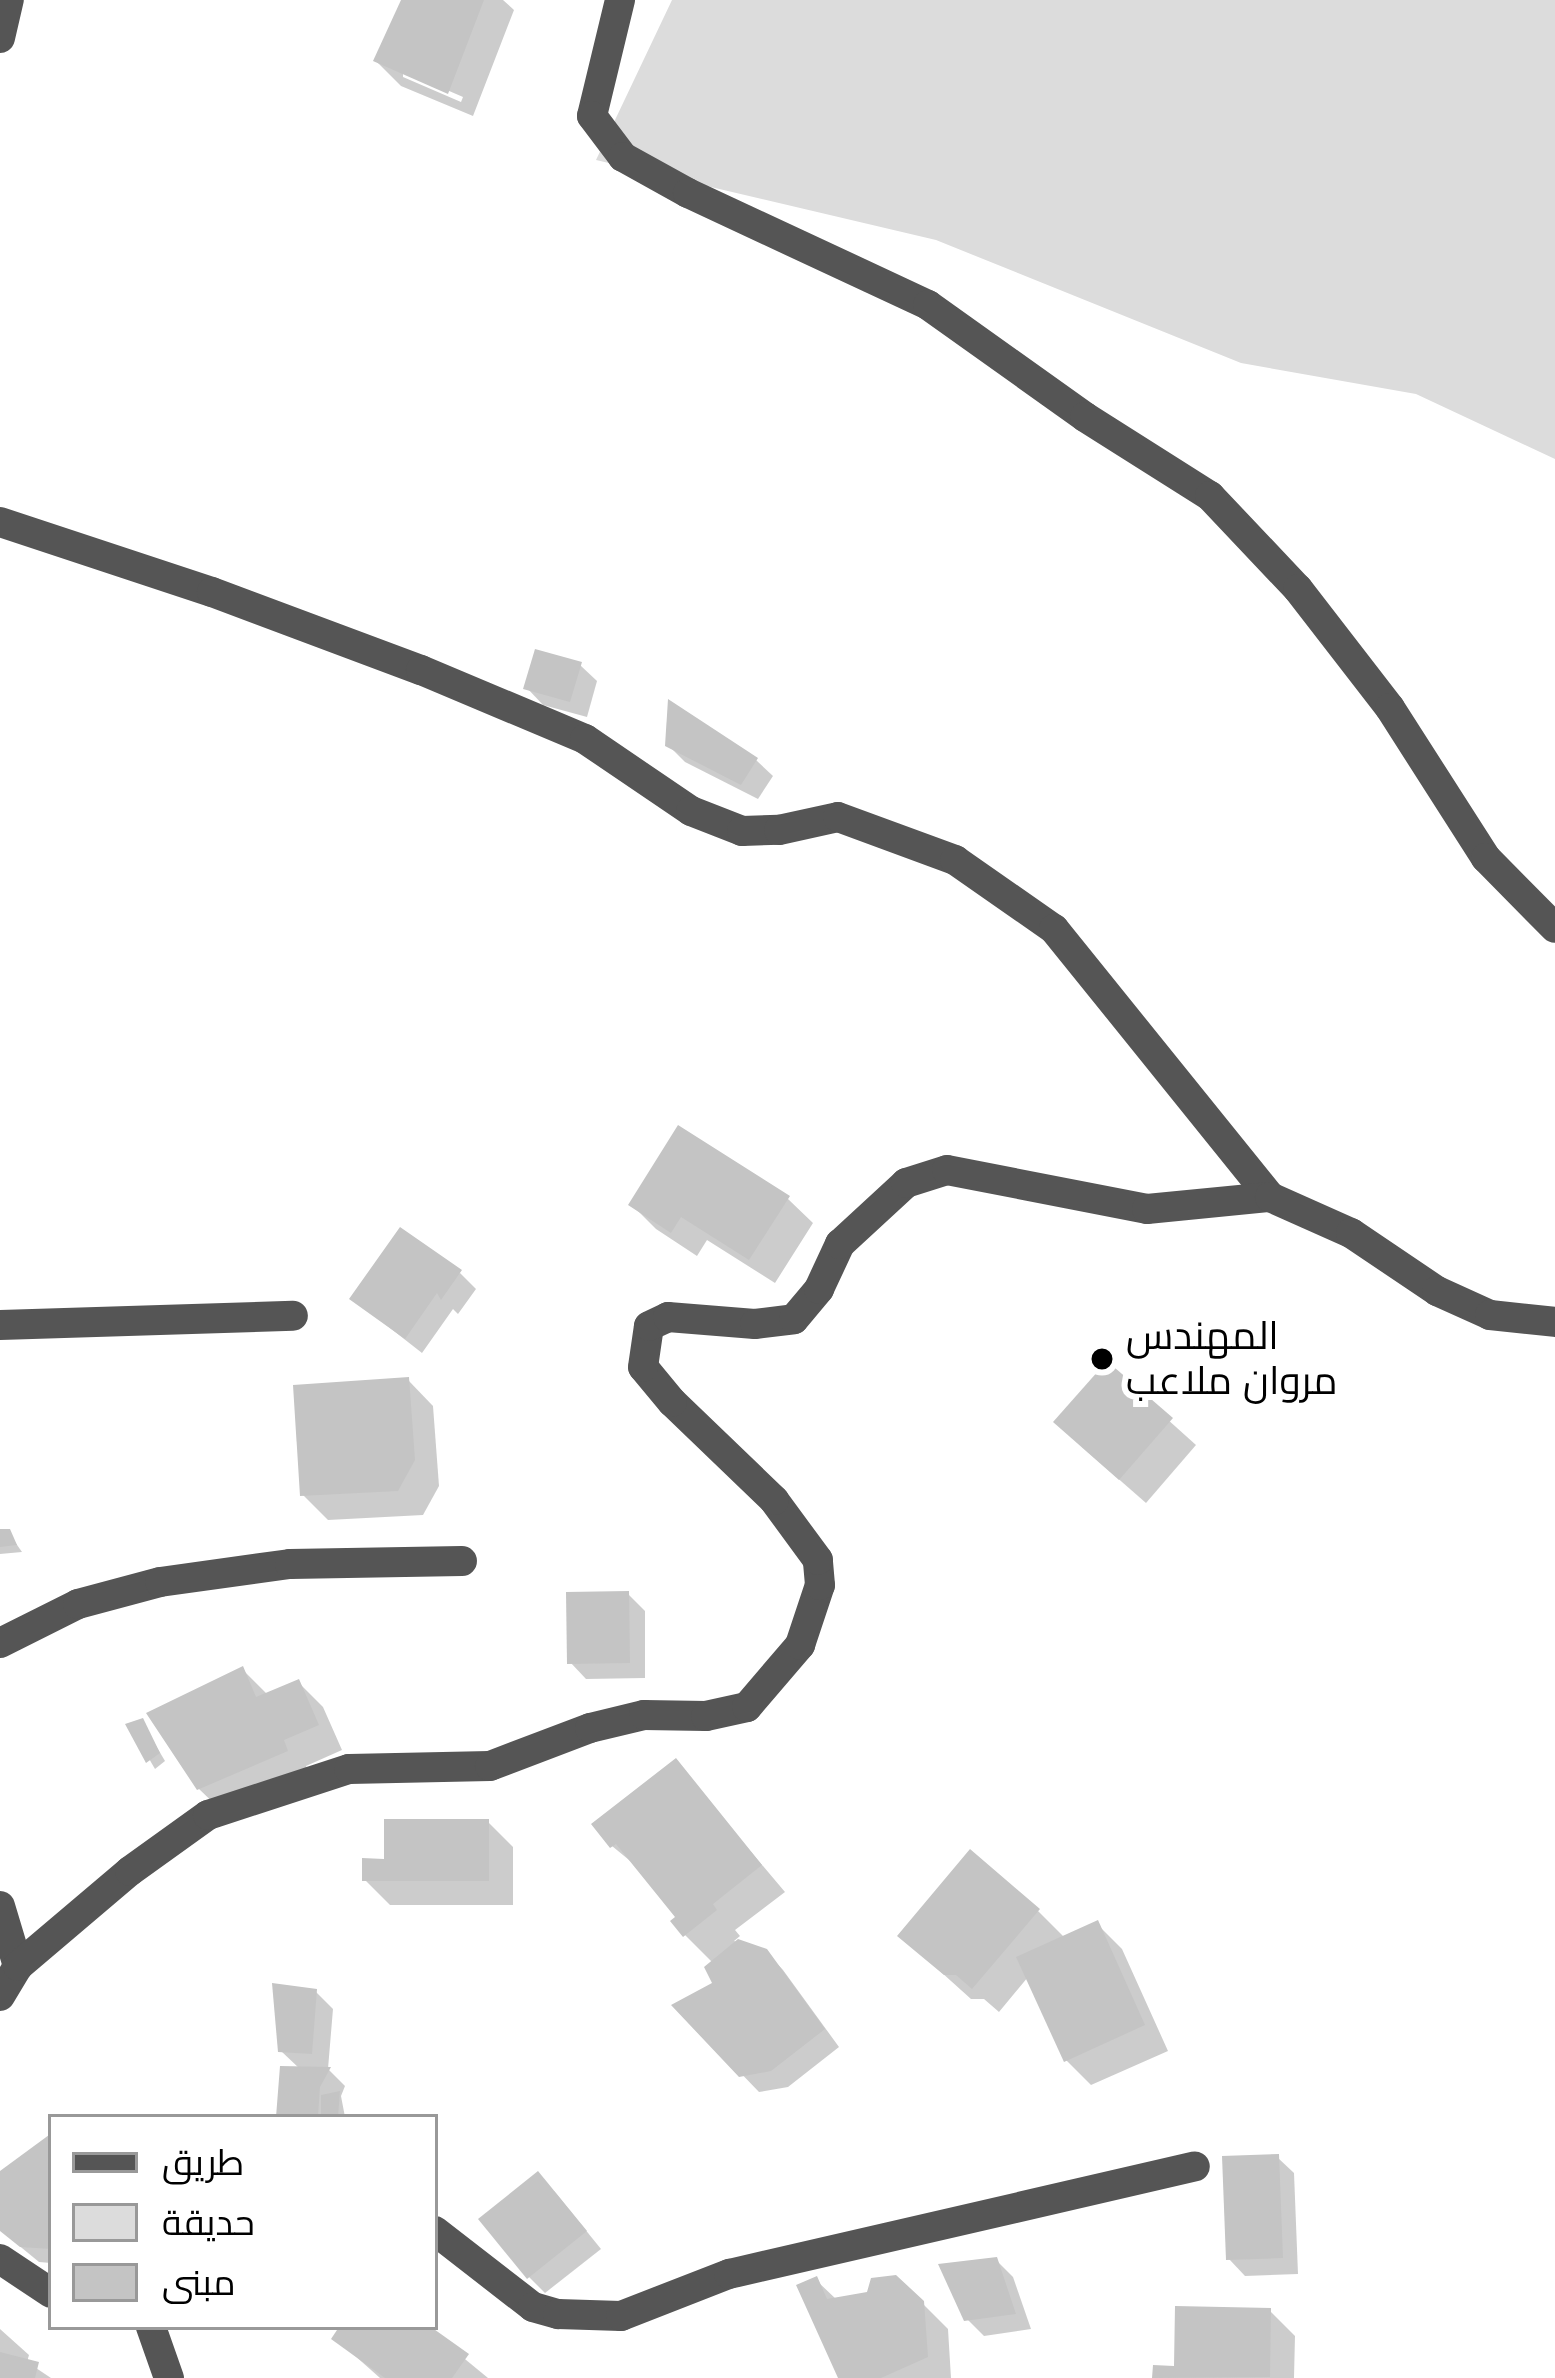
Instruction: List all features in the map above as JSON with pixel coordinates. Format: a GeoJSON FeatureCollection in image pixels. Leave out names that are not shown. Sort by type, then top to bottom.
{"type":"FeatureCollection","features":[{"type":"Feature","properties":{"kind":"street"},"geometry":{"type":"LineString","coordinates":[[0,38],[9,0]]}},
{"type":"Feature","properties":{"kind":"street"},"geometry":{"type":"LineString","coordinates":[[620,0],[592,116],[623,157],[688,194],[928,305],[1085,417],[1210,496],[1298,589],[1390,708],[1486,858],[1555,928]]}},
{"type":"Feature","properties":{"kind":"street"},"geometry":{"type":"LineString","coordinates":[[0,522],[212,592],[421,670],[585,739],[691,811],[742,831],[779,830],[838,817],[955,860],[1054,929],[1270,1197],[1351,1233],[1437,1291],[1490,1315],[1555,1322]]}},
{"type":"Feature","properties":{"kind":"street"},"geometry":{"type":"LineString","coordinates":[[0,1996],[18,1966],[130,1871],[208,1815],[349,1769],[490,1766],[590,1728],[644,1715],[706,1715],[747,1707],[770,1684],[800,1645],[814,1614],[818,1560],[774,1500],[672,1402],[643,1367],[649,1325],[668,1317],[755,1324],[794,1319],[819,1289],[840,1244],[874,1207],[906,1183],[947,1170],[1147,1209],[1270,1197]]}},
{"type":"Feature","properties":{"kind":"street"},"geometry":{"type":"LineString","coordinates":[[0,1325],[293,1316]]}},
{"type":"Feature","properties":{"kind":"street"},"geometry":{"type":"LineString","coordinates":[[0,1643],[78,1604],[160,1582],[290,1564],[462,1561]]}},
{"type":"Feature","properties":{"kind":"street"},"geometry":{"type":"LineString","coordinates":[[0,1906],[18,1966]]}},
{"type":"Feature","properties":{"kind":"street"},"geometry":{"type":"LineString","coordinates":[[438,2233],[533,2307],[558,2314],[621,2316],[729,2274],[1195,2166]]}},
{"type":"Feature","properties":{"kind":"street"},"geometry":{"type":"LineString","coordinates":[[0,2259],[48,2292]]}},
{"type":"Feature","properties":{"kind":"street"},"geometry":{"type":"LineString","coordinates":[[152,2330],[169,2378]]}},
{"type":"Feature","properties":{"kind":"green space"},"geometry":{"type":"Polygon","coordinates":[[[672,0],[1555,0],[1555,459],[1416,394],[1241,363],[936,240],[596,160],[672,0]]]}},
{"type":"Feature","properties":{"kind":"building"},"geometry":{"type":"Polygon","coordinates":[[[401,0],[484,0],[448,94],[373,61],[401,0]]]}},
{"type":"Feature","properties":{"kind":"building"},"geometry":{"type":"Polygon","coordinates":[[[535,649],[582,662],[570,702],[523,689],[535,649]]]}},
{"type":"Feature","properties":{"kind":"building"},"geometry":{"type":"Polygon","coordinates":[[[668,699],[758,758],[741,785],[665,746],[668,699]]]}},
{"type":"Feature","properties":{"kind":"building"},"geometry":{"type":"Polygon","coordinates":[[[678,1125],[790,1196],[749,1260],[681,1217],[671,1233],[628,1205],[678,1125]]]}},
{"type":"Feature","properties":{"kind":"building"},"geometry":{"type":"Polygon","coordinates":[[[400,1227],[462,1270],[441,1300],[437,1293],[405,1339],[349,1299],[400,1227]]]}},
{"type":"Feature","properties":{"kind":"building"},"geometry":{"type":"Polygon","coordinates":[[[1107,1361],[1173,1418],[1119,1480],[1053,1422],[1107,1361]]]}},
{"type":"Feature","properties":{"kind":"building"},"geometry":{"type":"Polygon","coordinates":[[[409,1377],[415,1460],[398,1491],[300,1496],[293,1385],[409,1377]]]}},
{"type":"Feature","properties":{"kind":"building"},"geometry":{"type":"Polygon","coordinates":[[[0,1529],[10,1529],[17,1545],[0,1547],[0,1529]]]}},
{"type":"Feature","properties":{"kind":"building"},"geometry":{"type":"Polygon","coordinates":[[[629,1591],[630,1663],[567,1664],[566,1592],[629,1591]]]}},
{"type":"Feature","properties":{"kind":"building"},"geometry":{"type":"Polygon","coordinates":[[[243,1666],[256,1697],[299,1679],[319,1725],[284,1740],[288,1751],[197,1790],[146,1713],[243,1666]]]}},
{"type":"Feature","properties":{"kind":"building"},"geometry":{"type":"Polygon","coordinates":[[[143,1718],[160,1753],[146,1763],[125,1724],[143,1718]]]}},
{"type":"Feature","properties":{"kind":"building"},"geometry":{"type":"Polygon","coordinates":[[[676,1758],[762,1865],[713,1904],[717,1910],[683,1937],[670,1921],[675,1917],[616,1844],[610,1848],[591,1824],[676,1758]]]}},
{"type":"Feature","properties":{"kind":"building"},"geometry":{"type":"Polygon","coordinates":[[[384,1819],[489,1819],[489,1881],[362,1881],[362,1858],[384,1859],[384,1819]]]}},
{"type":"Feature","properties":{"kind":"building"},"geometry":{"type":"Polygon","coordinates":[[[970,1849],[1040,1909],[972,1989],[956,1975],[944,1975],[897,1936],[970,1849]]]}},
{"type":"Feature","properties":{"kind":"building"},"geometry":{"type":"Polygon","coordinates":[[[1098,1920],[1145,2025],[1064,2062],[1016,1957],[1098,1920]]]}},
{"type":"Feature","properties":{"kind":"building"},"geometry":{"type":"Polygon","coordinates":[[[738,1939],[767,1949],[825,2029],[771,2071],[739,2077],[671,2005],[712,1983],[704,1967],[738,1939]]]}},
{"type":"Feature","properties":{"kind":"building"},"geometry":{"type":"Polygon","coordinates":[[[272,1983],[317,1989],[312,2054],[278,2052],[272,1983]]]}},
{"type":"Feature","properties":{"kind":"building"},"geometry":{"type":"Polygon","coordinates":[[[280,2066],[331,2067],[320,2087],[318,2114],[276,2114],[280,2066]]]}},
{"type":"Feature","properties":{"kind":"building"},"geometry":{"type":"Polygon","coordinates":[[[340,2091],[338,2114],[321,2114],[321,2095],[340,2091]]]}},
{"type":"Feature","properties":{"kind":"building"},"geometry":{"type":"Polygon","coordinates":[[[48,2136],[48,2249],[20,2247],[0,2231],[0,2171],[48,2136]]]}},
{"type":"Feature","properties":{"kind":"building"},"geometry":{"type":"Polygon","coordinates":[[[1279,2154],[1283,2258],[1226,2260],[1222,2156],[1279,2154]]]}},
{"type":"Feature","properties":{"kind":"building"},"geometry":{"type":"Polygon","coordinates":[[[538,2171],[587,2231],[527,2279],[478,2219],[538,2171]]]}},
{"type":"Feature","properties":{"kind":"building"},"geometry":{"type":"Polygon","coordinates":[[[997,2257],[1016,2314],[964,2321],[938,2264],[997,2257]]]}},
{"type":"Feature","properties":{"kind":"building"},"geometry":{"type":"Polygon","coordinates":[[[896,2275],[924,2301],[928,2357],[881,2378],[838,2378],[796,2285],[817,2276],[827,2299],[867,2292],[871,2278],[896,2275]]]}},
{"type":"Feature","properties":{"kind":"building"},"geometry":{"type":"Polygon","coordinates":[[[1175,2306],[1271,2308],[1270,2377],[1152,2378],[1153,2365],[1174,2366],[1175,2306]]]}},
{"type":"Feature","properties":{"kind":"building"},"geometry":{"type":"Polygon","coordinates":[[[337,2330],[435,2330],[469,2354],[452,2378],[385,2378],[331,2339],[337,2330]]]}},
{"type":"Feature","properties":{"kind":"building"},"geometry":{"type":"Polygon","coordinates":[[[0,2352],[39,2362],[35,2378],[0,2378],[0,2352]]]}},
{"type":"Feature","properties":{"kind":"place","name":"المهندس مروان ملاعب"},"geometry":{"type":"Point","coordinates":[1102,1359]}}]}
